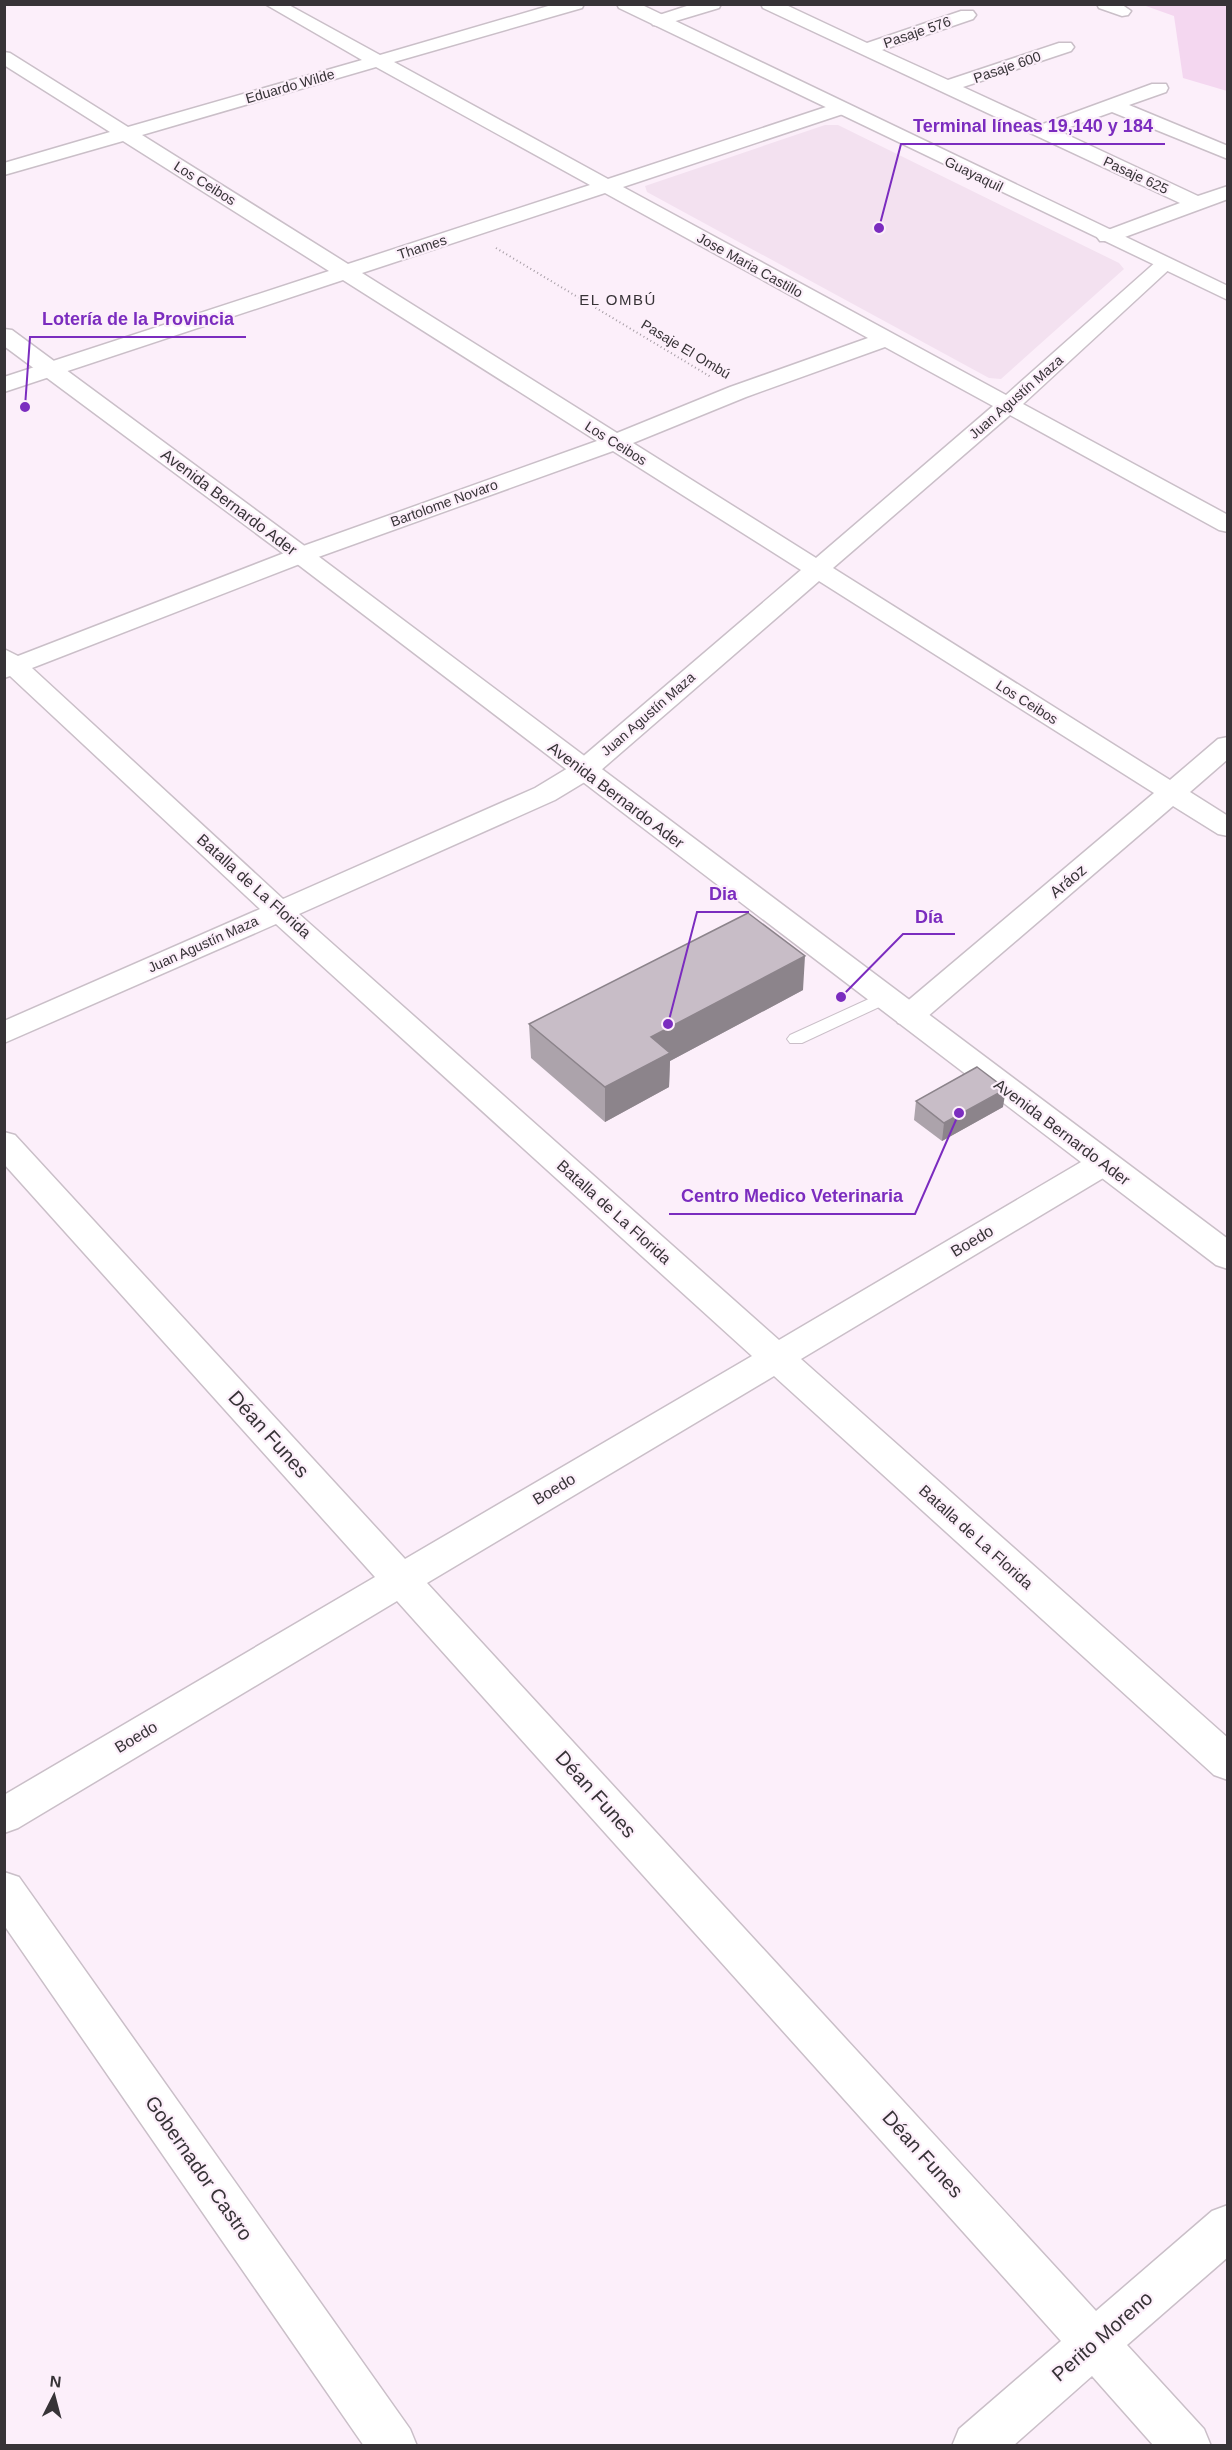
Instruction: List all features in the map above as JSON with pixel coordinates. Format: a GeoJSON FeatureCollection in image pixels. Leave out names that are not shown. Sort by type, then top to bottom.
{"type":"FeatureCollection","features":[{"type":"Feature","properties":{"kind":"street","name":"Jose Maria Castillo"},"geometry":{"type":"LineString","coordinates":[[273,4],[1227,525]]}},
{"type":"Feature","properties":{"kind":"street","name":"Eduardo Wilde"},"geometry":{"type":"LineString","coordinates":[[4,169],[576,4]]}},
{"type":"Feature","properties":{"kind":"street","name":"Guayaquil"},"geometry":{"type":"LineString","coordinates":[[625,4],[839,109],[1227,293]]}},
{"type":"Feature","properties":{"kind":"street"},"geometry":{"type":"LineString","coordinates":[[659,21],[713,4]]}},
{"type":"Feature","properties":{"kind":"street"},"geometry":{"type":"LineString","coordinates":[[1105,4],[1122,11]]}},
{"type":"Feature","properties":{"kind":"street","name":"Pasaje 625"},"geometry":{"type":"LineString","coordinates":[[774,5],[1197,203]]}},
{"type":"Feature","properties":{"kind":"street","name":"Pasaje 576"},"geometry":{"type":"LineString","coordinates":[[867,49],[967,15]]}},
{"type":"Feature","properties":{"kind":"street","name":"Pasaje 600"},"geometry":{"type":"LineString","coordinates":[[949,86],[1065,47]]}},
{"type":"Feature","properties":{"kind":"street","name":"Los Ceibos"},"geometry":{"type":"LineString","coordinates":[[4,57],[1227,828]]}},
{"type":"Feature","properties":{"kind":"street"},"geometry":{"type":"LineString","coordinates":[[1042,131],[1159,88]]}},
{"type":"Feature","properties":{"kind":"street"},"geometry":{"type":"LineString","coordinates":[[1112,105],[1222,146]]}},
{"type":"Feature","properties":{"kind":"street","name":"Thames"},"geometry":{"type":"LineString","coordinates":[[4,385],[839,109]]}},
{"type":"Feature","properties":{"kind":"street"},"geometry":{"type":"LineString","coordinates":[[1107,237],[1227,192]]}},
{"type":"Feature","properties":{"kind":"street","name":"Juan Agustín Maza"},"geometry":{"type":"LineString","coordinates":[[4,1033],[545,794],[583,771],[1008,405],[1165,264]]}},
{"type":"Feature","properties":{"kind":"street","name":"Avenida Bernardo Ader"},"geometry":{"type":"LineString","coordinates":[[4,335],[301,555],[1227,1257]]}},
{"type":"Feature","properties":{"kind":"street","name":"Bartolome Novaro"},"geometry":{"type":"LineString","coordinates":[[8,664],[615,442],[738,392],[885,339]]}},
{"type":"Feature","properties":{"kind":"street","name":"Batalla de La Florida"},"geometry":{"type":"LineString","coordinates":[[8,664],[1227,1763]]}},
{"type":"Feature","properties":{"kind":"street","name":"Aráoz"},"geometry":{"type":"LineString","coordinates":[[909,1016],[1227,745]]}},
{"type":"Feature","properties":{"kind":"street","name":"Déan Funes"},"geometry":{"type":"LineString","coordinates":[[4,1143],[1187,2445]]}},
{"type":"Feature","properties":{"kind":"street","name":"Boedo"},"geometry":{"type":"LineString","coordinates":[[4,1815],[1104,1163]]}},
{"type":"Feature","properties":{"kind":"street","name":"Gobernador Castro"},"geometry":{"type":"LineString","coordinates":[[4,1890],[393,2445]]}},
{"type":"Feature","properties":{"kind":"street","name":"Perito Moreno"},"geometry":{"type":"LineString","coordinates":[[976,2445],[1227,2227]]}},
{"type":"Feature","properties":{"kind":"lane"},"geometry":{"type":"LineString","coordinates":[[796,1039],[884,998]]}},
{"type":"Feature","properties":{"kind":"path","name":"Pasaje El Ombú"},"geometry":{"type":"LineString","coordinates":[[468,231],[738,392]]}},
{"type":"Feature","properties":{"kind":"shaded area"},"geometry":{"type":"Polygon","coordinates":[[[1143,5],[1227,5],[1227,91],[1183,78],[1174,16],[1143,5]]]}},
{"type":"Feature","properties":{"kind":"shaded area"},"geometry":{"type":"Polygon","coordinates":[[[825,125],[838,125],[1119,263],[1124,269],[1001,379],[989,378],[647,192],[645,186],[825,125]]]}},
{"type":"Feature","properties":{"kind":"building"},"geometry":{"type":"Polygon","coordinates":[[[748,913],[805,956],[651,1037],[670,1053],[605,1087],[529,1024],[748,913]]]}},
{"type":"Feature","properties":{"kind":"building"},"geometry":{"type":"Polygon","coordinates":[[[977,1067],[1006,1089],[944,1123],[916,1101],[977,1067]]]}},
{"type":"Feature","properties":{"kind":"place","name":"Terminal líneas 19,140 y 184"},"geometry":{"type":"Point","coordinates":[879,228]}},
{"type":"Feature","properties":{"kind":"place","name":"Lotería de la Provincia"},"geometry":{"type":"Point","coordinates":[25,407]}},
{"type":"Feature","properties":{"kind":"place","name":"Día"},"geometry":{"type":"Point","coordinates":[841,997]}},
{"type":"Feature","properties":{"kind":"place","name":"Dia"},"geometry":{"type":"Point","coordinates":[668,1024]}},
{"type":"Feature","properties":{"kind":"place","name":"Centro Medico Veterinaria"},"geometry":{"type":"Point","coordinates":[959,1113]}},
{"type":"Feature","properties":{"kind":"district","name":"EL OMBÚ"},"geometry":{"type":"Point","coordinates":[618,299]}}]}
